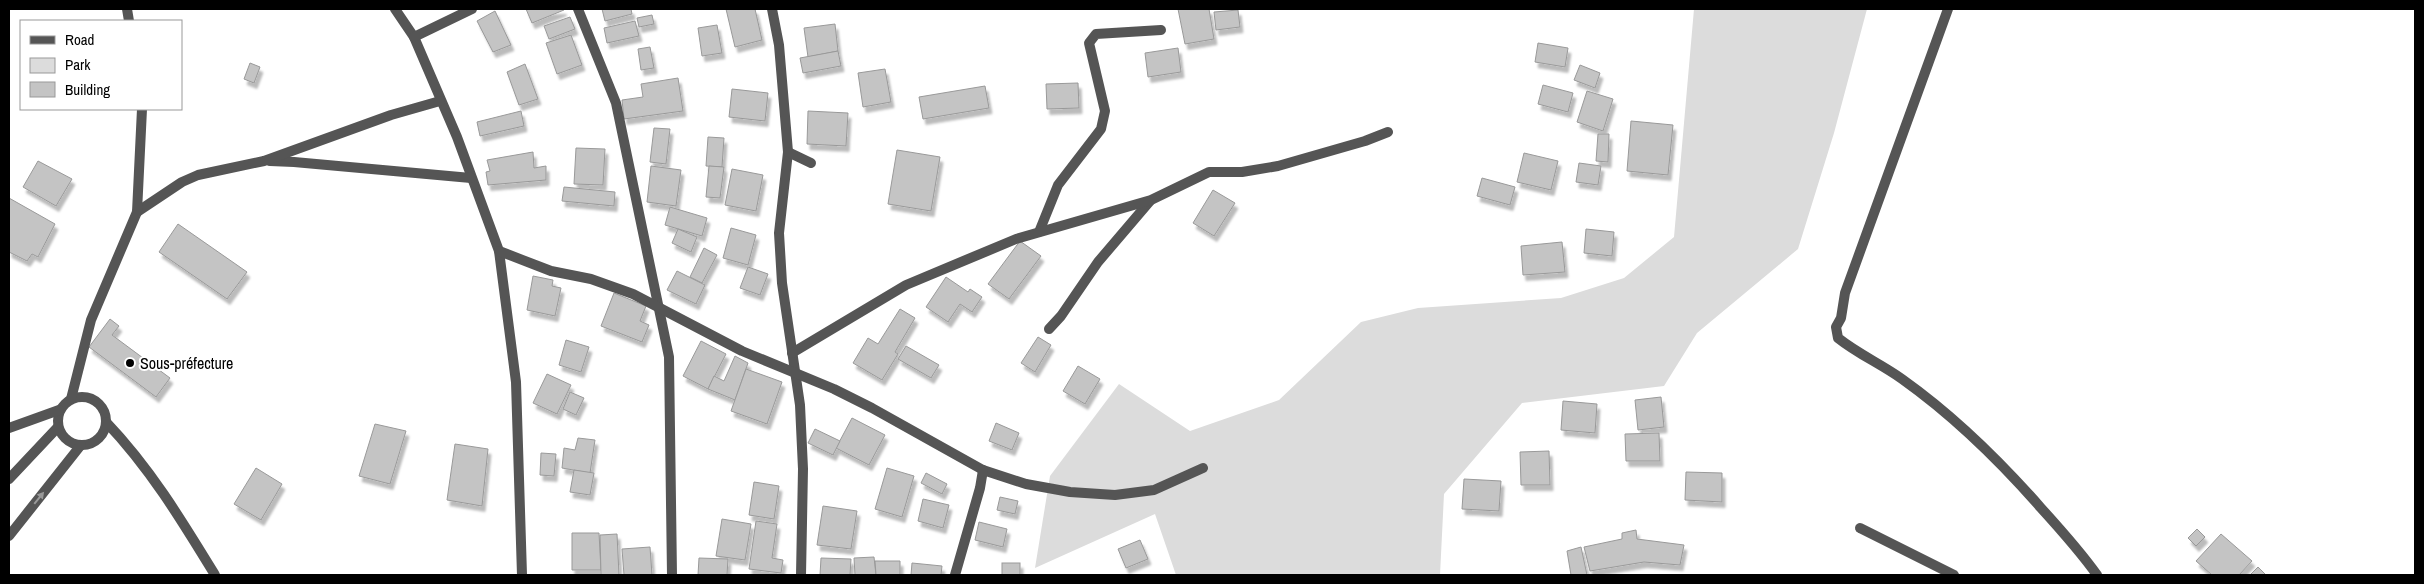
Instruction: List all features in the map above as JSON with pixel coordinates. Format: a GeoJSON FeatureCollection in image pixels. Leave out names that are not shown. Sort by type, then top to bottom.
{"type":"FeatureCollection","features":[{"type":"Feature","properties":{"kind":"street"},"geometry":{"type":"LineString","coordinates":[[395,9],[414,37],[457,137],[499,251],[516,382],[522,575]]}},
{"type":"Feature","properties":{"kind":"street"},"geometry":{"type":"LineString","coordinates":[[414,37],[472,9]]}},
{"type":"Feature","properties":{"kind":"street"},"geometry":{"type":"LineString","coordinates":[[578,9],[616,103],[669,357],[672,575]]}},
{"type":"Feature","properties":{"kind":"street"},"geometry":{"type":"LineString","coordinates":[[772,9],[779,45],[788,152],[779,234],[782,283],[796,372],[803,469],[800,532],[801,575]]}},
{"type":"Feature","properties":{"kind":"street"},"geometry":{"type":"LineString","coordinates":[[1948,9],[1845,293],[1841,318],[1836,327],[1838,338],[1854,351],[1901,378],[1962,427],[2009,472],[2080,551],[2097,575]]}},
{"type":"Feature","properties":{"kind":"street"},"geometry":{"type":"LineString","coordinates":[[1039,232],[1058,185],[1101,129],[1104,111],[1089,43],[1096,34],[1161,30]]}},
{"type":"Feature","properties":{"kind":"street"},"geometry":{"type":"LineString","coordinates":[[137,212],[182,182],[198,175],[264,161],[321,139],[440,101]]}},
{"type":"Feature","properties":{"kind":"street"},"geometry":{"type":"LineString","coordinates":[[71,399],[91,320],[137,212],[142,110]]}},
{"type":"Feature","properties":{"kind":"street"},"geometry":{"type":"LineString","coordinates":[[792,353],[906,285],[1016,239],[1151,200],[1209,172],[1242,172],[1278,166],[1365,142],[1388,132]]}},
{"type":"Feature","properties":{"kind":"street"},"geometry":{"type":"LineString","coordinates":[[788,152],[811,163]]}},
{"type":"Feature","properties":{"kind":"street"},"geometry":{"type":"LineString","coordinates":[[264,161],[471,178]]}},
{"type":"Feature","properties":{"kind":"street"},"geometry":{"type":"LineString","coordinates":[[1049,329],[1061,316],[1098,262],[1151,200]]}},
{"type":"Feature","properties":{"kind":"street"},"geometry":{"type":"LineString","coordinates":[[499,251],[551,271],[591,279],[658,306],[742,351],[796,372],[872,408],[983,470],[1026,484],[1070,492],[1114,495],[1154,490],[1202,468]]}},
{"type":"Feature","properties":{"kind":"street"},"geometry":{"type":"LineString","coordinates":[[9,428],[59,410],[71,399],[79,397],[95,400],[105,413],[106,422],[105,429],[95,442],[81,446],[9,536]]}},
{"type":"Feature","properties":{"kind":"street"},"geometry":{"type":"LineString","coordinates":[[59,410],[58,427],[66,440],[81,446]]}},
{"type":"Feature","properties":{"kind":"street"},"geometry":{"type":"LineString","coordinates":[[106,422],[145,467],[172,503],[215,575]]}},
{"type":"Feature","properties":{"kind":"street"},"geometry":{"type":"LineString","coordinates":[[9,479],[58,427]]}},
{"type":"Feature","properties":{"kind":"street"},"geometry":{"type":"LineString","coordinates":[[955,575],[980,488],[983,470]]}},
{"type":"Feature","properties":{"kind":"street"},"geometry":{"type":"LineString","coordinates":[[1860,528],[1954,575]]}},
{"type":"Feature","properties":{"kind":"green space"},"geometry":{"type":"Polygon","coordinates":[[[1694,9],[1867,9],[1834,133],[1798,249],[1697,333],[1664,386],[1522,403],[1444,494],[1440,575],[1176,575],[1155,514],[1035,568],[1050,476],[1119,384],[1190,431],[1279,400],[1361,322],[1418,308],[1561,298],[1624,278],[1674,237],[1694,9]]]}},
{"type":"Feature","properties":{"kind":"building"},"geometry":{"type":"Polygon","coordinates":[[[526,9],[563,9],[564,10],[532,23],[526,9]]]}},
{"type":"Feature","properties":{"kind":"building"},"geometry":{"type":"Polygon","coordinates":[[[602,9],[631,9],[632,14],[605,21],[602,9]]]}},
{"type":"Feature","properties":{"kind":"building"},"geometry":{"type":"Polygon","coordinates":[[[726,9],[755,9],[762,40],[735,47],[726,9]]]}},
{"type":"Feature","properties":{"kind":"building"},"geometry":{"type":"Polygon","coordinates":[[[1178,9],[1209,9],[1214,39],[1185,44],[1178,9]]]}},
{"type":"Feature","properties":{"kind":"building"},"geometry":{"type":"Polygon","coordinates":[[[1238,10],[1240,27],[1216,30],[1214,12],[1238,10]]]}},
{"type":"Feature","properties":{"kind":"building"},"geometry":{"type":"Polygon","coordinates":[[[495,11],[511,45],[493,52],[477,21],[495,11]]]}},
{"type":"Feature","properties":{"kind":"building"},"geometry":{"type":"Polygon","coordinates":[[[652,15],[654,24],[639,27],[637,18],[652,15]]]}},
{"type":"Feature","properties":{"kind":"building"},"geometry":{"type":"Polygon","coordinates":[[[570,17],[575,29],[549,39],[544,26],[570,17]]]}},
{"type":"Feature","properties":{"kind":"building"},"geometry":{"type":"Polygon","coordinates":[[[635,21],[639,36],[607,43],[604,28],[635,21]]]}},
{"type":"Feature","properties":{"kind":"building"},"geometry":{"type":"Polygon","coordinates":[[[835,24],[838,51],[808,57],[804,28],[835,24]]]}},
{"type":"Feature","properties":{"kind":"building"},"geometry":{"type":"Polygon","coordinates":[[[717,25],[722,53],[702,56],[698,28],[717,25]]]}},
{"type":"Feature","properties":{"kind":"building"},"geometry":{"type":"Polygon","coordinates":[[[571,35],[582,65],[557,74],[546,43],[571,35]]]}},
{"type":"Feature","properties":{"kind":"building"},"geometry":{"type":"Polygon","coordinates":[[[1538,43],[1568,48],[1565,67],[1535,62],[1538,43]]]}},
{"type":"Feature","properties":{"kind":"building"},"geometry":{"type":"Polygon","coordinates":[[[650,47],[654,68],[641,70],[638,49],[650,47]]]}},
{"type":"Feature","properties":{"kind":"building"},"geometry":{"type":"Polygon","coordinates":[[[1178,48],[1181,72],[1148,77],[1145,53],[1178,48]]]}},
{"type":"Feature","properties":{"kind":"building"},"geometry":{"type":"Polygon","coordinates":[[[838,51],[841,66],[803,73],[800,58],[838,51]]]}},
{"type":"Feature","properties":{"kind":"building"},"geometry":{"type":"Polygon","coordinates":[[[250,63],[260,67],[254,83],[244,79],[250,63]]]}},
{"type":"Feature","properties":{"kind":"building"},"geometry":{"type":"Polygon","coordinates":[[[525,64],[538,99],[519,105],[507,72],[525,64]]]}},
{"type":"Feature","properties":{"kind":"building"},"geometry":{"type":"Polygon","coordinates":[[[1580,65],[1600,73],[1595,88],[1574,80],[1580,65]]]}},
{"type":"Feature","properties":{"kind":"building"},"geometry":{"type":"Polygon","coordinates":[[[885,69],[891,102],[863,107],[858,73],[885,69]]]}},
{"type":"Feature","properties":{"kind":"building"},"geometry":{"type":"Polygon","coordinates":[[[678,78],[683,111],[624,119],[622,100],[643,97],[641,84],[678,78]]]}},
{"type":"Feature","properties":{"kind":"building"},"geometry":{"type":"Polygon","coordinates":[[[1078,83],[1079,108],[1047,109],[1046,84],[1078,83]]]}},
{"type":"Feature","properties":{"kind":"building"},"geometry":{"type":"Polygon","coordinates":[[[1543,85],[1573,93],[1568,112],[1538,104],[1543,85]]]}},
{"type":"Feature","properties":{"kind":"building"},"geometry":{"type":"Polygon","coordinates":[[[985,86],[989,108],[923,119],[919,97],[985,86]]]}},
{"type":"Feature","properties":{"kind":"building"},"geometry":{"type":"Polygon","coordinates":[[[732,89],[768,93],[765,121],[729,117],[732,89]]]}},
{"type":"Feature","properties":{"kind":"building"},"geometry":{"type":"Polygon","coordinates":[[[1587,91],[1613,99],[1603,131],[1577,122],[1587,91]]]}},
{"type":"Feature","properties":{"kind":"building"},"geometry":{"type":"Polygon","coordinates":[[[521,111],[524,126],[480,136],[477,122],[521,111]]]}},
{"type":"Feature","properties":{"kind":"building"},"geometry":{"type":"Polygon","coordinates":[[[808,111],[848,113],[846,146],[807,144],[808,111]]]}},
{"type":"Feature","properties":{"kind":"building"},"geometry":{"type":"Polygon","coordinates":[[[1631,121],[1673,125],[1668,175],[1627,171],[1631,121]]]}},
{"type":"Feature","properties":{"kind":"building"},"geometry":{"type":"Polygon","coordinates":[[[654,128],[670,129],[666,164],[650,162],[654,128]]]}},
{"type":"Feature","properties":{"kind":"building"},"geometry":{"type":"Polygon","coordinates":[[[1598,134],[1609,134],[1608,162],[1596,161],[1598,134]]]}},
{"type":"Feature","properties":{"kind":"building"},"geometry":{"type":"Polygon","coordinates":[[[708,137],[724,138],[722,167],[706,166],[708,137]]]}},
{"type":"Feature","properties":{"kind":"building"},"geometry":{"type":"Polygon","coordinates":[[[576,148],[605,149],[603,185],[574,184],[576,148]]]}},
{"type":"Feature","properties":{"kind":"building"},"geometry":{"type":"Polygon","coordinates":[[[897,150],[940,157],[931,211],[888,204],[897,150]]]}},
{"type":"Feature","properties":{"kind":"building"},"geometry":{"type":"Polygon","coordinates":[[[533,152],[534,168],[546,166],[546,180],[488,185],[486,172],[490,171],[487,160],[533,152]]]}},
{"type":"Feature","properties":{"kind":"building"},"geometry":{"type":"Polygon","coordinates":[[[1524,153],[1558,161],[1551,190],[1517,182],[1524,153]]]}},
{"type":"Feature","properties":{"kind":"building"},"geometry":{"type":"Polygon","coordinates":[[[38,161],[72,179],[56,206],[23,187],[38,161]]]}},
{"type":"Feature","properties":{"kind":"building"},"geometry":{"type":"Polygon","coordinates":[[[1579,163],[1601,166],[1598,185],[1576,182],[1579,163]]]}},
{"type":"Feature","properties":{"kind":"building"},"geometry":{"type":"Polygon","coordinates":[[[651,166],[681,170],[676,206],[647,202],[651,166]]]}},
{"type":"Feature","properties":{"kind":"building"},"geometry":{"type":"Polygon","coordinates":[[[709,166],[724,167],[720,198],[706,197],[709,166]]]}},
{"type":"Feature","properties":{"kind":"building"},"geometry":{"type":"Polygon","coordinates":[[[732,169],[763,175],[756,211],[725,205],[732,169]]]}},
{"type":"Feature","properties":{"kind":"building"},"geometry":{"type":"Polygon","coordinates":[[[1482,178],[1515,187],[1510,205],[1477,196],[1482,178]]]}},
{"type":"Feature","properties":{"kind":"building"},"geometry":{"type":"Polygon","coordinates":[[[564,187],[615,192],[614,206],[562,201],[564,187]]]}},
{"type":"Feature","properties":{"kind":"building"},"geometry":{"type":"Polygon","coordinates":[[[1213,190],[1235,203],[1214,236],[1193,223],[1213,190]]]}},
{"type":"Feature","properties":{"kind":"building"},"geometry":{"type":"Polygon","coordinates":[[[9,198],[55,224],[38,257],[32,254],[27,261],[9,252],[9,198]]]}},
{"type":"Feature","properties":{"kind":"building"},"geometry":{"type":"Polygon","coordinates":[[[670,207],[707,218],[702,236],[665,225],[670,207]]]}},
{"type":"Feature","properties":{"kind":"building"},"geometry":{"type":"Polygon","coordinates":[[[178,224],[247,272],[227,299],[159,252],[178,224]]]}},
{"type":"Feature","properties":{"kind":"building"},"geometry":{"type":"Polygon","coordinates":[[[731,228],[756,235],[748,265],[723,258],[731,228]]]}},
{"type":"Feature","properties":{"kind":"building"},"geometry":{"type":"Polygon","coordinates":[[[678,229],[697,237],[691,252],[672,243],[678,229]]]}},
{"type":"Feature","properties":{"kind":"building"},"geometry":{"type":"Polygon","coordinates":[[[1586,229],[1614,232],[1612,256],[1584,253],[1586,229]]]}},
{"type":"Feature","properties":{"kind":"building"},"geometry":{"type":"Polygon","coordinates":[[[1020,241],[1041,256],[1009,299],[988,284],[1020,241]]]}},
{"type":"Feature","properties":{"kind":"building"},"geometry":{"type":"Polygon","coordinates":[[[1562,242],[1565,272],[1523,275],[1521,246],[1562,242]]]}},
{"type":"Feature","properties":{"kind":"building"},"geometry":{"type":"Polygon","coordinates":[[[704,248],[717,255],[702,283],[690,277],[704,248]]]}},
{"type":"Feature","properties":{"kind":"building"},"geometry":{"type":"Polygon","coordinates":[[[748,267],[768,274],[760,295],[740,288],[748,267]]]}},
{"type":"Feature","properties":{"kind":"building"},"geometry":{"type":"Polygon","coordinates":[[[677,271],[705,285],[696,304],[667,290],[677,271]]]}},
{"type":"Feature","properties":{"kind":"building"},"geometry":{"type":"Polygon","coordinates":[[[533,276],[553,280],[552,286],[561,288],[555,316],[527,310],[533,276]]]}},
{"type":"Feature","properties":{"kind":"building"},"geometry":{"type":"Polygon","coordinates":[[[946,277],[968,292],[970,289],[982,297],[972,312],[960,304],[948,322],[926,307],[946,277]]]}},
{"type":"Feature","properties":{"kind":"building"},"geometry":{"type":"Polygon","coordinates":[[[614,293],[646,306],[640,321],[649,325],[642,342],[601,326],[614,293]]]}},
{"type":"Feature","properties":{"kind":"building"},"geometry":{"type":"Polygon","coordinates":[[[900,309],[915,318],[895,352],[898,354],[882,380],[853,363],[868,338],[878,344],[900,309]]]}},
{"type":"Feature","properties":{"kind":"building","name":"Sous-préfecture"},"geometry":{"type":"Polygon","coordinates":[[[110,319],[119,326],[112,335],[170,378],[156,397],[89,347],[110,319]]]}},
{"type":"Feature","properties":{"kind":"building"},"geometry":{"type":"Polygon","coordinates":[[[1038,337],[1051,345],[1035,372],[1021,363],[1038,337]]]}},
{"type":"Feature","properties":{"kind":"building"},"geometry":{"type":"Polygon","coordinates":[[[566,340],[589,347],[581,372],[559,365],[566,340]]]}},
{"type":"Feature","properties":{"kind":"building"},"geometry":{"type":"Polygon","coordinates":[[[701,341],[726,354],[708,389],[683,376],[701,341]]]}},
{"type":"Feature","properties":{"kind":"building"},"geometry":{"type":"Polygon","coordinates":[[[906,346],[939,365],[931,378],[898,359],[906,346]]]}},
{"type":"Feature","properties":{"kind":"building"},"geometry":{"type":"Polygon","coordinates":[[[735,356],[748,363],[735,400],[708,389],[714,376],[724,381],[735,356]]]}},
{"type":"Feature","properties":{"kind":"building"},"geometry":{"type":"Polygon","coordinates":[[[1078,366],[1100,379],[1085,404],[1063,391],[1078,366]]]}},
{"type":"Feature","properties":{"kind":"building"},"geometry":{"type":"Polygon","coordinates":[[[746,369],[782,382],[767,424],[731,411],[746,369]]]}},
{"type":"Feature","properties":{"kind":"building"},"geometry":{"type":"Polygon","coordinates":[[[547,374],[571,385],[557,414],[533,403],[547,374]]]}},
{"type":"Feature","properties":{"kind":"building"},"geometry":{"type":"Polygon","coordinates":[[[570,392],[584,398],[576,415],[563,409],[570,392]]]}},
{"type":"Feature","properties":{"kind":"building"},"geometry":{"type":"Polygon","coordinates":[[[1661,397],[1664,427],[1638,430],[1635,400],[1661,397]]]}},
{"type":"Feature","properties":{"kind":"building"},"geometry":{"type":"Polygon","coordinates":[[[1563,401],[1597,404],[1595,433],[1561,430],[1563,401]]]}},
{"type":"Feature","properties":{"kind":"building"},"geometry":{"type":"Polygon","coordinates":[[[852,418],[885,435],[869,465],[836,448],[852,418]]]}},
{"type":"Feature","properties":{"kind":"building"},"geometry":{"type":"Polygon","coordinates":[[[996,423],[1019,433],[1012,450],[989,441],[996,423]]]}},
{"type":"Feature","properties":{"kind":"building"},"geometry":{"type":"Polygon","coordinates":[[[375,424],[406,431],[390,484],[359,476],[375,424]]]}},
{"type":"Feature","properties":{"kind":"building"},"geometry":{"type":"Polygon","coordinates":[[[815,429],[840,441],[833,455],[808,443],[815,429]]]}},
{"type":"Feature","properties":{"kind":"building"},"geometry":{"type":"Polygon","coordinates":[[[1659,433],[1660,461],[1626,461],[1625,434],[1659,433]]]}},
{"type":"Feature","properties":{"kind":"building"},"geometry":{"type":"Polygon","coordinates":[[[578,438],[595,440],[590,473],[562,468],[564,448],[575,450],[578,438]]]}},
{"type":"Feature","properties":{"kind":"building"},"geometry":{"type":"Polygon","coordinates":[[[455,444],[488,449],[482,506],[447,500],[455,444]]]}},
{"type":"Feature","properties":{"kind":"building"},"geometry":{"type":"Polygon","coordinates":[[[1549,451],[1550,485],[1521,485],[1520,452],[1549,451]]]}},
{"type":"Feature","properties":{"kind":"building"},"geometry":{"type":"Polygon","coordinates":[[[541,453],[556,454],[554,476],[540,475],[541,453]]]}},
{"type":"Feature","properties":{"kind":"building"},"geometry":{"type":"Polygon","coordinates":[[[256,468],[282,484],[261,520],[234,504],[256,468]]]}},
{"type":"Feature","properties":{"kind":"building"},"geometry":{"type":"Polygon","coordinates":[[[887,468],[914,476],[902,517],[875,509],[887,468]]]}},
{"type":"Feature","properties":{"kind":"building"},"geometry":{"type":"Polygon","coordinates":[[[574,470],[594,473],[590,495],[570,492],[574,470]]]}},
{"type":"Feature","properties":{"kind":"building"},"geometry":{"type":"Polygon","coordinates":[[[1686,472],[1722,473],[1722,502],[1685,500],[1686,472]]]}},
{"type":"Feature","properties":{"kind":"building"},"geometry":{"type":"Polygon","coordinates":[[[926,473],[947,484],[942,494],[921,483],[926,473]]]}},
{"type":"Feature","properties":{"kind":"building"},"geometry":{"type":"Polygon","coordinates":[[[1464,479],[1501,481],[1499,511],[1462,509],[1464,479]]]}},
{"type":"Feature","properties":{"kind":"building"},"geometry":{"type":"Polygon","coordinates":[[[754,482],[779,486],[774,519],[749,515],[754,482]]]}},
{"type":"Feature","properties":{"kind":"building"},"geometry":{"type":"Polygon","coordinates":[[[1000,497],[1018,501],[1015,514],[997,510],[1000,497]]]}},
{"type":"Feature","properties":{"kind":"building"},"geometry":{"type":"Polygon","coordinates":[[[923,499],[949,505],[943,528],[918,521],[923,499]]]}},
{"type":"Feature","properties":{"kind":"building"},"geometry":{"type":"Polygon","coordinates":[[[823,506],[857,511],[851,549],[817,545],[823,506]]]}},
{"type":"Feature","properties":{"kind":"building"},"geometry":{"type":"Polygon","coordinates":[[[722,519],[751,524],[745,560],[716,556],[722,519]]]}},
{"type":"Feature","properties":{"kind":"building"},"geometry":{"type":"Polygon","coordinates":[[[756,521],[777,524],[772,558],[783,560],[781,573],[749,569],[756,521]]]}},
{"type":"Feature","properties":{"kind":"building"},"geometry":{"type":"Polygon","coordinates":[[[979,522],[1007,529],[1003,547],[975,540],[979,522]]]}},
{"type":"Feature","properties":{"kind":"building"},"geometry":{"type":"Polygon","coordinates":[[[2197,529],[2205,537],[2196,546],[2188,538],[2197,529]]]}},
{"type":"Feature","properties":{"kind":"building"},"geometry":{"type":"Polygon","coordinates":[[[1636,530],[1637,539],[1684,545],[1680,565],[1644,562],[1590,571],[1584,547],[1622,539],[1622,533],[1636,530]]]}},
{"type":"Feature","properties":{"kind":"building"},"geometry":{"type":"Polygon","coordinates":[[[572,533],[599,533],[601,570],[572,570],[572,533]]]}},
{"type":"Feature","properties":{"kind":"building"},"geometry":{"type":"Polygon","coordinates":[[[617,534],[619,575],[601,575],[600,535],[617,534]]]}},
{"type":"Feature","properties":{"kind":"building"},"geometry":{"type":"Polygon","coordinates":[[[2221,534],[2252,561],[2239,575],[2212,575],[2196,561],[2221,534]]]}},
{"type":"Feature","properties":{"kind":"building"},"geometry":{"type":"Polygon","coordinates":[[[1140,540],[1148,559],[1126,568],[1118,549],[1140,540]]]}},
{"type":"Feature","properties":{"kind":"building"},"geometry":{"type":"Polygon","coordinates":[[[650,547],[652,575],[624,575],[622,549],[650,547]]]}},
{"type":"Feature","properties":{"kind":"building"},"geometry":{"type":"Polygon","coordinates":[[[1581,547],[1587,575],[1571,575],[1567,551],[1581,547]]]}},
{"type":"Feature","properties":{"kind":"building"},"geometry":{"type":"Polygon","coordinates":[[[874,557],[876,575],[855,575],[854,558],[874,557]]]}},
{"type":"Feature","properties":{"kind":"building"},"geometry":{"type":"Polygon","coordinates":[[[699,558],[728,559],[727,575],[698,575],[699,558]]]}},
{"type":"Feature","properties":{"kind":"building"},"geometry":{"type":"Polygon","coordinates":[[[821,558],[851,559],[850,575],[820,575],[821,558]]]}},
{"type":"Feature","properties":{"kind":"building"},"geometry":{"type":"Polygon","coordinates":[[[875,561],[900,561],[900,575],[876,575],[875,561]]]}},
{"type":"Feature","properties":{"kind":"building"},"geometry":{"type":"Polygon","coordinates":[[[912,563],[942,566],[941,575],[911,575],[912,563]]]}},
{"type":"Feature","properties":{"kind":"building"},"geometry":{"type":"Polygon","coordinates":[[[1002,563],[1020,563],[1020,575],[1002,575],[1002,563]]]}},
{"type":"Feature","properties":{"kind":"building"},"geometry":{"type":"Polygon","coordinates":[[[2258,567],[2266,575],[2250,575],[2258,567]]]}},
{"type":"Feature","properties":{"kind":"place","name":"Sous-préfecture"},"geometry":{"type":"Point","coordinates":[130,363]}}]}
